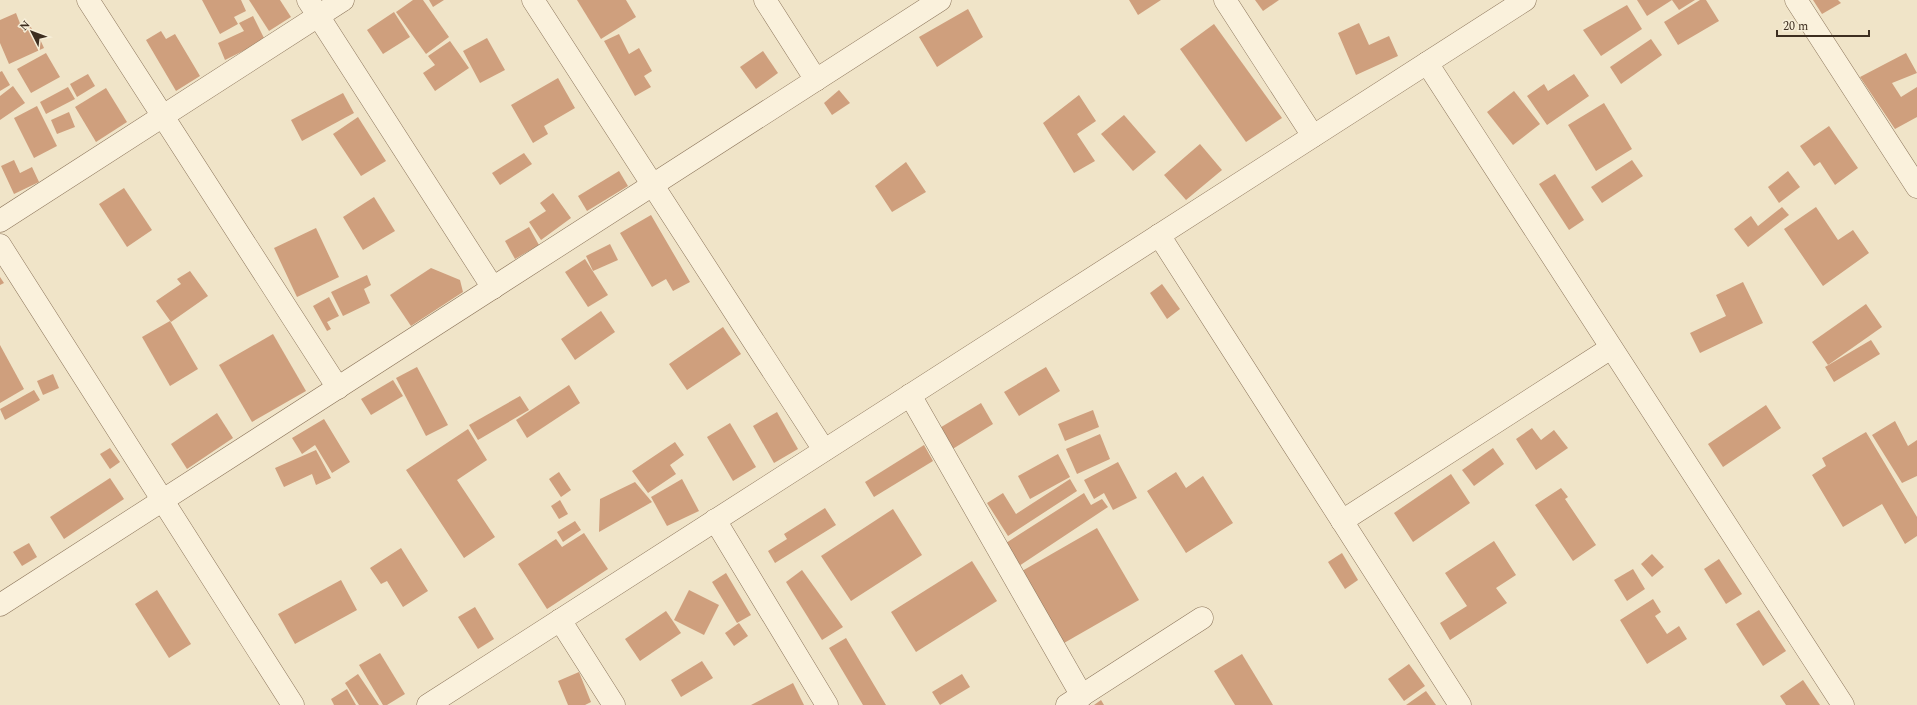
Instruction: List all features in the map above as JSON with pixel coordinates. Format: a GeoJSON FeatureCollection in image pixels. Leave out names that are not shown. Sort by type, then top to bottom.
{"type":"FeatureCollection","features":[{"type":"Feature","properties":{"kind":"street"},"geometry":{"type":"LineString","coordinates":[[88,0],[338,388]]}},
{"type":"Feature","properties":{"kind":"street"},"geometry":{"type":"LineString","coordinates":[[0,221],[162,116],[313,8],[342,0]]}},
{"type":"Feature","properties":{"kind":"street"},"geometry":{"type":"LineString","coordinates":[[533,0],[824,450]]}},
{"type":"Feature","properties":{"kind":"street"},"geometry":{"type":"LineString","coordinates":[[765,0],[816,80]]}},
{"type":"Feature","properties":{"kind":"street"},"geometry":{"type":"LineString","coordinates":[[2,599],[163,500],[940,0]]}},
{"type":"Feature","properties":{"kind":"street"},"geometry":{"type":"LineString","coordinates":[[1225,0],[1313,136]]}},
{"type":"Feature","properties":{"kind":"street"},"geometry":{"type":"LineString","coordinates":[[428,705],[1525,0]]}},
{"type":"Feature","properties":{"kind":"street"},"geometry":{"type":"LineString","coordinates":[[1796,0],[1911,164],[1917,187]]}},
{"type":"Feature","properties":{"kind":"street"},"geometry":{"type":"LineString","coordinates":[[313,8],[493,288]]}},
{"type":"Feature","properties":{"kind":"street"},"geometry":{"type":"LineString","coordinates":[[1427,63],[1843,705]]}},
{"type":"Feature","properties":{"kind":"street"},"geometry":{"type":"LineString","coordinates":[[1159,235],[1460,705]]}},
{"type":"Feature","properties":{"kind":"street"},"geometry":{"type":"LineString","coordinates":[[0,245],[293,705]]}},
{"type":"Feature","properties":{"kind":"street"},"geometry":{"type":"LineString","coordinates":[[1342,521],[1611,348]]}},
{"type":"Feature","properties":{"kind":"street"},"geometry":{"type":"LineString","coordinates":[[910,395],[1075,700],[1202,618]]}},
{"type":"Feature","properties":{"kind":"street"},"geometry":{"type":"LineString","coordinates":[[715,520],[827,705]]}},
{"type":"Feature","properties":{"kind":"street"},"geometry":{"type":"LineString","coordinates":[[560,620],[614,705]]}},
{"type":"Feature","properties":{"kind":"building"},"geometry":{"type":"Polygon","coordinates":[[[202,0],[241,0],[246,11],[234,17],[238,24],[220,34],[202,0]]]}},
{"type":"Feature","properties":{"kind":"building"},"geometry":{"type":"Polygon","coordinates":[[[249,0],[280,0],[291,17],[269,31],[249,0]]]}},
{"type":"Feature","properties":{"kind":"building"},"geometry":{"type":"Polygon","coordinates":[[[413,0],[423,0],[449,37],[426,54],[396,12],[413,0]]]}},
{"type":"Feature","properties":{"kind":"building"},"geometry":{"type":"Polygon","coordinates":[[[429,0],[444,0],[433,7],[429,0]]]}},
{"type":"Feature","properties":{"kind":"building"},"geometry":{"type":"Polygon","coordinates":[[[577,0],[626,0],[636,17],[601,39],[577,0]]]}},
{"type":"Feature","properties":{"kind":"building"},"geometry":{"type":"Polygon","coordinates":[[[1129,0],[1161,0],[1138,15],[1129,0]]]}},
{"type":"Feature","properties":{"kind":"building"},"geometry":{"type":"Polygon","coordinates":[[[1255,0],[1279,0],[1263,11],[1255,0]]]}},
{"type":"Feature","properties":{"kind":"building"},"geometry":{"type":"Polygon","coordinates":[[[1637,0],[1672,0],[1647,16],[1637,0]]]}},
{"type":"Feature","properties":{"kind":"building"},"geometry":{"type":"Polygon","coordinates":[[[1672,0],[1695,0],[1679,10],[1672,0]]]}},
{"type":"Feature","properties":{"kind":"building"},"geometry":{"type":"Polygon","coordinates":[[[1700,0],[1706,0],[1719,21],[1678,45],[1664,22],[1700,0]]]}},
{"type":"Feature","properties":{"kind":"building"},"geometry":{"type":"Polygon","coordinates":[[[1813,0],[1838,0],[1841,3],[1822,14],[1813,0]]]}},
{"type":"Feature","properties":{"kind":"building"},"geometry":{"type":"Polygon","coordinates":[[[1627,5],[1642,29],[1601,56],[1583,30],[1627,5]]]}},
{"type":"Feature","properties":{"kind":"building"},"geometry":{"type":"Polygon","coordinates":[[[968,9],[983,37],[937,67],[919,37],[968,9]]]}},
{"type":"Feature","properties":{"kind":"building"},"geometry":{"type":"Polygon","coordinates":[[[394,12],[410,37],[383,54],[367,30],[394,12]]]}},
{"type":"Feature","properties":{"kind":"building"},"geometry":{"type":"Polygon","coordinates":[[[16,13],[21,26],[29,23],[36,38],[39,37],[44,48],[9,64],[0,43],[0,20],[16,13]]]}},
{"type":"Feature","properties":{"kind":"building"},"geometry":{"type":"Polygon","coordinates":[[[253,16],[265,40],[225,60],[218,43],[244,31],[239,23],[253,16]]]}},
{"type":"Feature","properties":{"kind":"building"},"geometry":{"type":"Polygon","coordinates":[[[1359,23],[1369,45],[1389,36],[1398,56],[1356,75],[1338,33],[1359,23]]]}},
{"type":"Feature","properties":{"kind":"building"},"geometry":{"type":"Polygon","coordinates":[[[1214,24],[1282,118],[1246,142],[1180,49],[1214,24]]]}},
{"type":"Feature","properties":{"kind":"building"},"geometry":{"type":"Polygon","coordinates":[[[161,31],[166,39],[175,34],[200,76],[176,91],[146,40],[161,31]]]}},
{"type":"Feature","properties":{"kind":"building"},"geometry":{"type":"Polygon","coordinates":[[[619,34],[629,54],[639,48],[652,71],[644,76],[651,87],[635,96],[604,41],[619,34]]]}},
{"type":"Feature","properties":{"kind":"building"},"geometry":{"type":"Polygon","coordinates":[[[487,38],[505,70],[480,83],[463,51],[487,38]]]}},
{"type":"Feature","properties":{"kind":"building"},"geometry":{"type":"Polygon","coordinates":[[[1651,39],[1662,55],[1621,84],[1610,67],[1651,39]]]}},
{"type":"Feature","properties":{"kind":"building"},"geometry":{"type":"Polygon","coordinates":[[[450,41],[469,68],[435,91],[423,73],[435,65],[428,56],[450,41]]]}},
{"type":"Feature","properties":{"kind":"building"},"geometry":{"type":"Polygon","coordinates":[[[763,51],[778,73],[756,89],[740,67],[763,51]]]}},
{"type":"Feature","properties":{"kind":"building"},"geometry":{"type":"Polygon","coordinates":[[[46,53],[60,77],[31,93],[17,69],[46,53]]]}},
{"type":"Feature","properties":{"kind":"building"},"geometry":{"type":"Polygon","coordinates":[[[1906,53],[1917,73],[1892,83],[1901,97],[1917,87],[1917,117],[1895,129],[1860,77],[1906,53]]]}},
{"type":"Feature","properties":{"kind":"building"},"geometry":{"type":"Polygon","coordinates":[[[2,71],[10,85],[0,91],[0,72],[2,71]]]}},
{"type":"Feature","properties":{"kind":"building"},"geometry":{"type":"Polygon","coordinates":[[[88,74],[95,86],[77,97],[70,84],[88,74]]]}},
{"type":"Feature","properties":{"kind":"building"},"geometry":{"type":"Polygon","coordinates":[[[1574,74],[1589,96],[1547,125],[1527,96],[1544,84],[1548,91],[1574,74]]]}},
{"type":"Feature","properties":{"kind":"building"},"geometry":{"type":"Polygon","coordinates":[[[558,78],[575,108],[544,126],[548,134],[533,143],[511,105],[558,78]]]}},
{"type":"Feature","properties":{"kind":"building"},"geometry":{"type":"Polygon","coordinates":[[[13,86],[25,103],[0,120],[0,96],[13,86]]]}},
{"type":"Feature","properties":{"kind":"building"},"geometry":{"type":"Polygon","coordinates":[[[68,87],[75,99],[46,114],[40,102],[68,87]]]}},
{"type":"Feature","properties":{"kind":"building"},"geometry":{"type":"Polygon","coordinates":[[[106,88],[127,122],[96,142],[75,107],[106,88]]]}},
{"type":"Feature","properties":{"kind":"building"},"geometry":{"type":"Polygon","coordinates":[[[839,90],[850,103],[832,115],[824,103],[839,90]]]}},
{"type":"Feature","properties":{"kind":"building"},"geometry":{"type":"Polygon","coordinates":[[[1514,91],[1540,124],[1513,145],[1487,112],[1514,91]]]}},
{"type":"Feature","properties":{"kind":"building"},"geometry":{"type":"Polygon","coordinates":[[[343,93],[354,113],[302,141],[291,120],[343,93]]]}},
{"type":"Feature","properties":{"kind":"building"},"geometry":{"type":"Polygon","coordinates":[[[1079,95],[1096,121],[1077,134],[1095,161],[1074,173],[1043,123],[1079,95]]]}},
{"type":"Feature","properties":{"kind":"building"},"geometry":{"type":"Polygon","coordinates":[[[1604,103],[1632,149],[1596,171],[1568,125],[1604,103]]]}},
{"type":"Feature","properties":{"kind":"building"},"geometry":{"type":"Polygon","coordinates":[[[37,106],[57,146],[34,158],[14,118],[37,106]]]}},
{"type":"Feature","properties":{"kind":"building"},"geometry":{"type":"Polygon","coordinates":[[[69,112],[75,127],[57,134],[51,120],[69,112]]]}},
{"type":"Feature","properties":{"kind":"building"},"geometry":{"type":"Polygon","coordinates":[[[1124,115],[1156,152],[1133,171],[1101,134],[1124,115]]]}},
{"type":"Feature","properties":{"kind":"building"},"geometry":{"type":"Polygon","coordinates":[[[358,117],[386,161],[361,176],[333,134],[358,117]]]}},
{"type":"Feature","properties":{"kind":"building"},"geometry":{"type":"Polygon","coordinates":[[[1829,126],[1858,168],[1835,185],[1820,162],[1814,166],[1800,146],[1829,126]]]}},
{"type":"Feature","properties":{"kind":"building"},"geometry":{"type":"Polygon","coordinates":[[[1200,144],[1222,170],[1186,200],[1164,175],[1200,144]]]}},
{"type":"Feature","properties":{"kind":"building"},"geometry":{"type":"Polygon","coordinates":[[[524,153],[532,164],[500,185],[492,173],[524,153]]]}},
{"type":"Feature","properties":{"kind":"building"},"geometry":{"type":"Polygon","coordinates":[[[14,160],[20,173],[32,167],[39,182],[14,194],[1,166],[14,160]]]}},
{"type":"Feature","properties":{"kind":"building"},"geometry":{"type":"Polygon","coordinates":[[[1632,160],[1643,176],[1602,203],[1591,187],[1632,160]]]}},
{"type":"Feature","properties":{"kind":"building"},"geometry":{"type":"Polygon","coordinates":[[[906,162],[926,192],[892,212],[875,186],[906,162]]]}},
{"type":"Feature","properties":{"kind":"building"},"geometry":{"type":"Polygon","coordinates":[[[619,171],[628,186],[587,211],[578,196],[619,171]]]}},
{"type":"Feature","properties":{"kind":"building"},"geometry":{"type":"Polygon","coordinates":[[[1788,171],[1800,187],[1779,203],[1768,187],[1788,171]]]}},
{"type":"Feature","properties":{"kind":"building"},"geometry":{"type":"Polygon","coordinates":[[[1555,174],[1584,220],[1569,230],[1539,184],[1555,174]]]}},
{"type":"Feature","properties":{"kind":"building"},"geometry":{"type":"Polygon","coordinates":[[[124,188],[152,230],[127,247],[99,204],[124,188]]]}},
{"type":"Feature","properties":{"kind":"building"},"geometry":{"type":"Polygon","coordinates":[[[553,193],[571,218],[541,240],[529,222],[546,211],[540,203],[553,193]]]}},
{"type":"Feature","properties":{"kind":"building"},"geometry":{"type":"Polygon","coordinates":[[[374,197],[395,231],[363,250],[343,217],[374,197]]]}},
{"type":"Feature","properties":{"kind":"building"},"geometry":{"type":"Polygon","coordinates":[[[1782,207],[1789,215],[1748,247],[1734,229],[1751,216],[1758,226],[1782,207]]]}},
{"type":"Feature","properties":{"kind":"building"},"geometry":{"type":"Polygon","coordinates":[[[1816,207],[1838,240],[1853,230],[1869,253],[1823,286],[1784,229],[1816,207]]]}},
{"type":"Feature","properties":{"kind":"building"},"geometry":{"type":"Polygon","coordinates":[[[651,215],[690,282],[673,291],[666,279],[652,287],[620,233],[651,215]]]}},
{"type":"Feature","properties":{"kind":"building"},"geometry":{"type":"Polygon","coordinates":[[[529,227],[539,245],[515,259],[505,241],[529,227]]]}},
{"type":"Feature","properties":{"kind":"building"},"geometry":{"type":"Polygon","coordinates":[[[316,228],[339,277],[297,297],[274,248],[316,228]]]}},
{"type":"Feature","properties":{"kind":"building"},"geometry":{"type":"Polygon","coordinates":[[[610,244],[618,260],[593,271],[586,256],[610,244]]]}},
{"type":"Feature","properties":{"kind":"building"},"geometry":{"type":"Polygon","coordinates":[[[585,259],[608,295],[588,307],[565,272],[585,259]]]}},
{"type":"Feature","properties":{"kind":"building"},"geometry":{"type":"Polygon","coordinates":[[[431,268],[460,280],[463,292],[411,326],[390,295],[431,268]]]}},
{"type":"Feature","properties":{"kind":"building"},"geometry":{"type":"Polygon","coordinates":[[[190,271],[208,296],[171,322],[156,301],[181,284],[177,279],[190,271]]]}},
{"type":"Feature","properties":{"kind":"building"},"geometry":{"type":"Polygon","coordinates":[[[367,275],[371,285],[364,289],[370,303],[343,316],[331,292],[367,275]]]}},
{"type":"Feature","properties":{"kind":"building"},"geometry":{"type":"Polygon","coordinates":[[[0,277],[4,283],[0,285],[0,277]]]}},
{"type":"Feature","properties":{"kind":"building"},"geometry":{"type":"Polygon","coordinates":[[[1743,282],[1763,323],[1700,353],[1690,333],[1726,316],[1716,295],[1743,282]]]}},
{"type":"Feature","properties":{"kind":"building"},"geometry":{"type":"Polygon","coordinates":[[[1162,284],[1180,309],[1167,319],[1150,293],[1162,284]]]}},
{"type":"Feature","properties":{"kind":"building"},"geometry":{"type":"Polygon","coordinates":[[[329,297],[339,316],[327,322],[331,329],[327,331],[313,306],[329,297]]]}},
{"type":"Feature","properties":{"kind":"building"},"geometry":{"type":"Polygon","coordinates":[[[1866,304],[1882,327],[1828,365],[1812,342],[1866,304]]]}},
{"type":"Feature","properties":{"kind":"building"},"geometry":{"type":"Polygon","coordinates":[[[601,311],[615,332],[575,360],[561,339],[601,311]]]}},
{"type":"Feature","properties":{"kind":"building"},"geometry":{"type":"Polygon","coordinates":[[[170,321],[198,369],[170,386],[142,337],[170,321]]]}},
{"type":"Feature","properties":{"kind":"building"},"geometry":{"type":"Polygon","coordinates":[[[723,327],[741,354],[687,390],[669,364],[723,327]]]}},
{"type":"Feature","properties":{"kind":"building"},"geometry":{"type":"Polygon","coordinates":[[[273,334],[306,391],[252,422],[219,365],[273,334]]]}},
{"type":"Feature","properties":{"kind":"building"},"geometry":{"type":"Polygon","coordinates":[[[1871,340],[1880,354],[1834,382],[1825,367],[1871,340]]]}},
{"type":"Feature","properties":{"kind":"building"},"geometry":{"type":"Polygon","coordinates":[[[0,345],[24,389],[0,403],[0,345]]]}},
{"type":"Feature","properties":{"kind":"building"},"geometry":{"type":"Polygon","coordinates":[[[417,367],[448,425],[426,436],[396,378],[417,367]]]}},
{"type":"Feature","properties":{"kind":"building"},"geometry":{"type":"Polygon","coordinates":[[[1046,367],[1060,391],[1019,416],[1004,392],[1046,367]]]}},
{"type":"Feature","properties":{"kind":"building"},"geometry":{"type":"Polygon","coordinates":[[[53,374],[59,388],[43,395],[37,381],[53,374]]]}},
{"type":"Feature","properties":{"kind":"building"},"geometry":{"type":"Polygon","coordinates":[[[393,380],[403,396],[371,415],[361,399],[393,380]]]}},
{"type":"Feature","properties":{"kind":"building"},"geometry":{"type":"Polygon","coordinates":[[[569,385],[580,403],[527,438],[516,420],[569,385]]]}},
{"type":"Feature","properties":{"kind":"building"},"geometry":{"type":"Polygon","coordinates":[[[34,390],[40,400],[5,420],[0,409],[34,390]]]}},
{"type":"Feature","properties":{"kind":"building"},"geometry":{"type":"Polygon","coordinates":[[[520,396],[529,410],[478,440],[469,425],[520,396]]]}},
{"type":"Feature","properties":{"kind":"building"},"geometry":{"type":"Polygon","coordinates":[[[981,403],[993,424],[951,450],[938,429],[981,403]]]}},
{"type":"Feature","properties":{"kind":"building"},"geometry":{"type":"Polygon","coordinates":[[[1766,405],[1781,428],[1723,467],[1708,444],[1766,405]]]}},
{"type":"Feature","properties":{"kind":"building"},"geometry":{"type":"Polygon","coordinates":[[[1093,410],[1099,427],[1065,441],[1058,424],[1093,410]]]}},
{"type":"Feature","properties":{"kind":"building"},"geometry":{"type":"Polygon","coordinates":[[[777,412],[798,449],[774,463],[753,426],[777,412]]]}},
{"type":"Feature","properties":{"kind":"building"},"geometry":{"type":"Polygon","coordinates":[[[217,413],[233,438],[187,469],[171,444],[217,413]]]}},
{"type":"Feature","properties":{"kind":"building"},"geometry":{"type":"Polygon","coordinates":[[[324,419],[350,462],[332,473],[315,445],[302,454],[292,438],[324,419]]]}},
{"type":"Feature","properties":{"kind":"building"},"geometry":{"type":"Polygon","coordinates":[[[1895,421],[1908,446],[1917,440],[1917,476],[1902,483],[1872,435],[1895,421]]]}},
{"type":"Feature","properties":{"kind":"building"},"geometry":{"type":"Polygon","coordinates":[[[730,423],[756,467],[733,481],[707,437],[730,423]]]}},
{"type":"Feature","properties":{"kind":"building"},"geometry":{"type":"Polygon","coordinates":[[[1532,428],[1541,440],[1554,430],[1568,448],[1536,470],[1516,439],[1532,428]]]}},
{"type":"Feature","properties":{"kind":"building"},"geometry":{"type":"Polygon","coordinates":[[[468,429],[487,460],[457,480],[495,537],[464,558],[406,470],[468,429]]]}},
{"type":"Feature","properties":{"kind":"building"},"geometry":{"type":"Polygon","coordinates":[[[1866,432],[1917,517],[1917,536],[1905,544],[1882,504],[1843,527],[1812,475],[1826,466],[1822,458],[1866,432]]]}},
{"type":"Feature","properties":{"kind":"building"},"geometry":{"type":"Polygon","coordinates":[[[1100,434],[1110,459],[1077,474],[1066,449],[1100,434]]]}},
{"type":"Feature","properties":{"kind":"building"},"geometry":{"type":"Polygon","coordinates":[[[675,442],[684,455],[670,465],[676,474],[648,493],[632,471],[675,442]]]}},
{"type":"Feature","properties":{"kind":"building"},"geometry":{"type":"Polygon","coordinates":[[[924,445],[933,461],[874,497],[865,482],[924,445]]]}},
{"type":"Feature","properties":{"kind":"building"},"geometry":{"type":"Polygon","coordinates":[[[110,448],[120,462],[110,469],[100,454],[110,448]]]}},
{"type":"Feature","properties":{"kind":"building"},"geometry":{"type":"Polygon","coordinates":[[[1493,448],[1504,464],[1474,486],[1462,470],[1493,448]]]}},
{"type":"Feature","properties":{"kind":"building"},"geometry":{"type":"Polygon","coordinates":[[[316,450],[331,478],[316,485],[312,474],[284,487],[275,468],[316,450]]]}},
{"type":"Feature","properties":{"kind":"building"},"geometry":{"type":"Polygon","coordinates":[[[1058,454],[1070,477],[1030,499],[1018,476],[1058,454]]]}},
{"type":"Feature","properties":{"kind":"building"},"geometry":{"type":"Polygon","coordinates":[[[1118,462],[1137,498],[1113,510],[1104,493],[1094,499],[1084,480],[1118,462]]]}},
{"type":"Feature","properties":{"kind":"building"},"geometry":{"type":"Polygon","coordinates":[[[559,472],[571,490],[561,497],[549,479],[559,472]]]}},
{"type":"Feature","properties":{"kind":"building"},"geometry":{"type":"Polygon","coordinates":[[[1176,472],[1186,488],[1203,476],[1233,523],[1186,553],[1147,491],[1176,472]]]}},
{"type":"Feature","properties":{"kind":"building"},"geometry":{"type":"Polygon","coordinates":[[[1451,474],[1470,503],[1413,542],[1394,513],[1451,474]]]}},
{"type":"Feature","properties":{"kind":"building"},"geometry":{"type":"Polygon","coordinates":[[[110,478],[124,499],[64,539],[50,517],[110,478]]]}},
{"type":"Feature","properties":{"kind":"building"},"geometry":{"type":"Polygon","coordinates":[[[682,479],[699,511],[667,526],[651,497],[682,479]]]}},
{"type":"Feature","properties":{"kind":"building"},"geometry":{"type":"Polygon","coordinates":[[[1070,479],[1077,491],[1008,536],[987,503],[1003,493],[1016,514],[1070,479]]]}},
{"type":"Feature","properties":{"kind":"building"},"geometry":{"type":"Polygon","coordinates":[[[635,482],[652,502],[599,532],[600,499],[635,482]]]}},
{"type":"Feature","properties":{"kind":"building"},"geometry":{"type":"Polygon","coordinates":[[[1561,488],[1568,497],[1565,499],[1596,545],[1573,561],[1535,505],[1561,488]]]}},
{"type":"Feature","properties":{"kind":"building"},"geometry":{"type":"Polygon","coordinates":[[[1084,493],[1091,505],[1102,499],[1108,507],[1019,566],[1006,543],[1084,493]]]}},
{"type":"Feature","properties":{"kind":"building"},"geometry":{"type":"Polygon","coordinates":[[[560,500],[568,514],[559,519],[551,506],[560,500]]]}},
{"type":"Feature","properties":{"kind":"building"},"geometry":{"type":"Polygon","coordinates":[[[825,508],[836,525],[775,563],[768,551],[787,539],[784,534],[825,508]]]}},
{"type":"Feature","properties":{"kind":"building"},"geometry":{"type":"Polygon","coordinates":[[[893,509],[922,555],[851,601],[821,556],[893,509]]]}},
{"type":"Feature","properties":{"kind":"building"},"geometry":{"type":"Polygon","coordinates":[[[575,521],[581,530],[563,542],[557,532],[575,521]]]}},
{"type":"Feature","properties":{"kind":"building"},"geometry":{"type":"Polygon","coordinates":[[[1097,528],[1139,600],[1064,643],[1022,571],[1097,528]]]}},
{"type":"Feature","properties":{"kind":"building"},"geometry":{"type":"Polygon","coordinates":[[[584,533],[608,569],[547,609],[518,564],[556,539],[562,547],[584,533]]]}},
{"type":"Feature","properties":{"kind":"building"},"geometry":{"type":"Polygon","coordinates":[[[1494,541],[1516,575],[1496,588],[1507,603],[1450,640],[1440,623],[1467,606],[1445,573],[1494,541]]]}},
{"type":"Feature","properties":{"kind":"building"},"geometry":{"type":"Polygon","coordinates":[[[29,543],[37,557],[22,566],[13,552],[29,543]]]}},
{"type":"Feature","properties":{"kind":"building"},"geometry":{"type":"Polygon","coordinates":[[[401,548],[428,591],[403,607],[387,581],[381,584],[370,568],[401,548]]]}},
{"type":"Feature","properties":{"kind":"building"},"geometry":{"type":"Polygon","coordinates":[[[1342,553],[1358,580],[1345,589],[1328,562],[1342,553]]]}},
{"type":"Feature","properties":{"kind":"building"},"geometry":{"type":"Polygon","coordinates":[[[1652,554],[1664,567],[1652,577],[1641,564],[1652,554]]]}},
{"type":"Feature","properties":{"kind":"building"},"geometry":{"type":"Polygon","coordinates":[[[1719,559],[1742,594],[1726,604],[1704,569],[1719,559]]]}},
{"type":"Feature","properties":{"kind":"building"},"geometry":{"type":"Polygon","coordinates":[[[972,561],[997,601],[916,652],[891,612],[972,561]]]}},
{"type":"Feature","properties":{"kind":"building"},"geometry":{"type":"Polygon","coordinates":[[[1633,569],[1645,589],[1627,601],[1614,580],[1633,569]]]}},
{"type":"Feature","properties":{"kind":"building"},"geometry":{"type":"Polygon","coordinates":[[[802,570],[843,627],[822,640],[786,582],[802,570]]]}},
{"type":"Feature","properties":{"kind":"building"},"geometry":{"type":"Polygon","coordinates":[[[726,573],[751,615],[737,623],[712,582],[726,573]]]}},
{"type":"Feature","properties":{"kind":"building"},"geometry":{"type":"Polygon","coordinates":[[[341,580],[357,610],[295,644],[278,614],[341,580]]]}},
{"type":"Feature","properties":{"kind":"building"},"geometry":{"type":"Polygon","coordinates":[[[157,590],[191,644],[169,658],[135,604],[157,590]]]}},
{"type":"Feature","properties":{"kind":"building"},"geometry":{"type":"Polygon","coordinates":[[[689,590],[719,605],[704,635],[674,620],[689,590]]]}},
{"type":"Feature","properties":{"kind":"building"},"geometry":{"type":"Polygon","coordinates":[[[1653,599],[1661,612],[1655,616],[1667,634],[1679,626],[1687,639],[1647,664],[1620,620],[1653,599]]]}},
{"type":"Feature","properties":{"kind":"building"},"geometry":{"type":"Polygon","coordinates":[[[475,607],[494,639],[478,649],[458,617],[475,607]]]}},
{"type":"Feature","properties":{"kind":"building"},"geometry":{"type":"Polygon","coordinates":[[[1759,610],[1786,651],[1763,666],[1736,624],[1759,610]]]}},
{"type":"Feature","properties":{"kind":"building"},"geometry":{"type":"Polygon","coordinates":[[[666,611],[681,633],[640,661],[625,639],[666,611]]]}},
{"type":"Feature","properties":{"kind":"building"},"geometry":{"type":"Polygon","coordinates":[[[739,623],[748,636],[734,646],[725,633],[739,623]]]}},
{"type":"Feature","properties":{"kind":"building"},"geometry":{"type":"Polygon","coordinates":[[[846,638],[886,705],[863,705],[829,648],[846,638]]]}},
{"type":"Feature","properties":{"kind":"building"},"geometry":{"type":"Polygon","coordinates":[[[380,653],[405,694],[387,705],[383,705],[359,665],[380,653]]]}},
{"type":"Feature","properties":{"kind":"building"},"geometry":{"type":"Polygon","coordinates":[[[1242,654],[1273,705],[1235,705],[1214,671],[1242,654]]]}},
{"type":"Feature","properties":{"kind":"building"},"geometry":{"type":"Polygon","coordinates":[[[702,661],[713,678],[681,697],[671,680],[702,661]]]}},
{"type":"Feature","properties":{"kind":"building"},"geometry":{"type":"Polygon","coordinates":[[[1409,664],[1425,686],[1404,701],[1388,679],[1409,664]]]}},
{"type":"Feature","properties":{"kind":"building"},"geometry":{"type":"Polygon","coordinates":[[[579,672],[591,702],[585,705],[568,705],[558,681],[579,672]]]}},
{"type":"Feature","properties":{"kind":"building"},"geometry":{"type":"Polygon","coordinates":[[[358,674],[379,705],[359,705],[345,683],[358,674]]]}},
{"type":"Feature","properties":{"kind":"building"},"geometry":{"type":"Polygon","coordinates":[[[962,674],[970,687],[940,705],[932,692],[962,674]]]}},
{"type":"Feature","properties":{"kind":"building"},"geometry":{"type":"Polygon","coordinates":[[[1803,680],[1820,705],[1786,705],[1780,696],[1803,680]]]}},
{"type":"Feature","properties":{"kind":"building"},"geometry":{"type":"Polygon","coordinates":[[[793,683],[804,705],[751,705],[793,683]]]}},
{"type":"Feature","properties":{"kind":"building"},"geometry":{"type":"Polygon","coordinates":[[[347,689],[356,705],[334,705],[331,699],[347,689]]]}},
{"type":"Feature","properties":{"kind":"building"},"geometry":{"type":"Polygon","coordinates":[[[1426,691],[1436,705],[1406,705],[1426,691]]]}},
{"type":"Feature","properties":{"kind":"building"},"geometry":{"type":"Polygon","coordinates":[[[1101,700],[1104,705],[1094,705],[1101,700]]]}}]}
